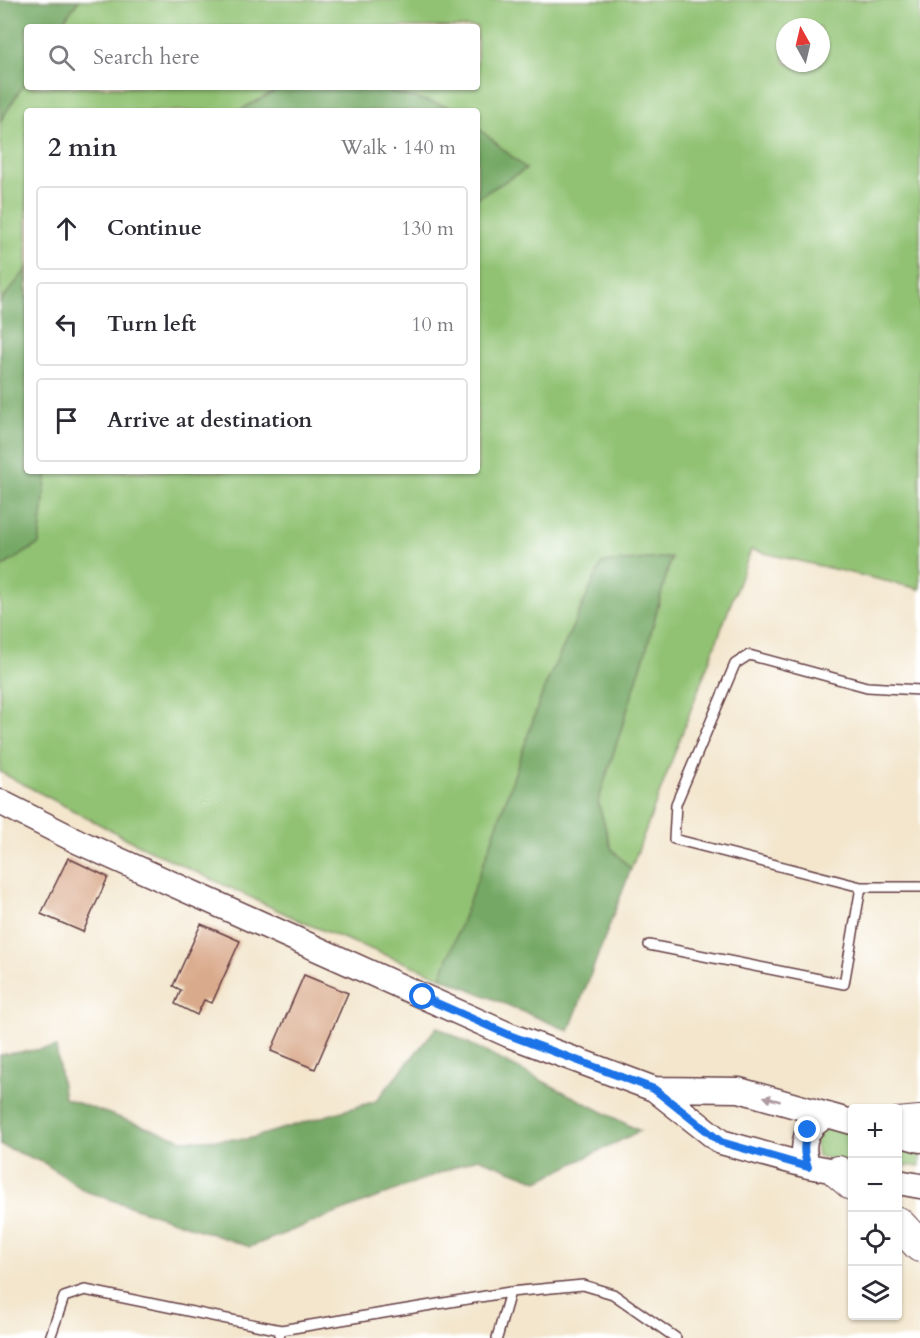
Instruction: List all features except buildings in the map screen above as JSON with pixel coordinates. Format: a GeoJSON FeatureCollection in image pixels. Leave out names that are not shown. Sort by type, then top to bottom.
{"type":"FeatureCollection","features":[{"type":"Feature","properties":{"kind":"highway"},"geometry":{"type":"LineString","coordinates":[[902,1124],[920,1122]]}},
{"type":"Feature","properties":{"kind":"highway"},"geometry":{"type":"LineString","coordinates":[[902,1228],[920,1246]]}},
{"type":"Feature","properties":{"kind":"street"},"geometry":{"type":"LineString","coordinates":[[0,802],[79,842],[509,1035],[654,1089],[721,1142],[838,1174]]}},
{"type":"Feature","properties":{"kind":"street"},"geometry":{"type":"LineString","coordinates":[[654,1089],[738,1090],[848,1121]]}},
{"type":"Feature","properties":{"kind":"street"},"geometry":{"type":"LineString","coordinates":[[828,1115],[817,1121],[806,1136],[804,1155],[838,1174]]}},
{"type":"Feature","properties":{"kind":"street"},"geometry":{"type":"LineString","coordinates":[[902,1135],[920,1140]]}},
{"type":"Feature","properties":{"kind":"street"},"geometry":{"type":"LineString","coordinates":[[902,1183],[920,1186]]}},
{"type":"Feature","properties":{"kind":"lane"},"geometry":{"type":"LineString","coordinates":[[920,690],[867,687],[749,655],[735,664],[676,804],[674,839],[861,887],[920,887]]}},
{"type":"Feature","properties":{"kind":"lane"},"geometry":{"type":"LineString","coordinates":[[649,945],[844,984],[861,887]]}},
{"type":"Feature","properties":{"kind":"lane"},"geometry":{"type":"LineString","coordinates":[[50,1338],[64,1297],[85,1290],[280,1334],[510,1292],[583,1285],[614,1294],[676,1338]]}},
{"type":"Feature","properties":{"kind":"lane"},"geometry":{"type":"LineString","coordinates":[[497,1338],[510,1292]]}},
{"type":"Feature","properties":{"kind":"green space"},"geometry":{"type":"Polygon","coordinates":[[[0,0],[79,0],[61,24],[24,24],[24,84],[0,122],[0,0]]]}},
{"type":"Feature","properties":{"kind":"green space"},"geometry":{"type":"Polygon","coordinates":[[[79,0],[920,0],[920,589],[751,550],[631,869],[611,848],[598,802],[646,651],[671,558],[602,563],[543,691],[491,843],[441,977],[307,924],[139,845],[0,772],[0,568],[39,544],[47,474],[480,474],[480,196],[526,169],[480,130],[480,108],[454,108],[383,90],[480,90],[480,24],[61,24],[79,0]]]}},
{"type":"Feature","properties":{"kind":"green space"},"geometry":{"type":"Polygon","coordinates":[[[24,84],[24,90],[277,90],[244,108],[24,108],[24,273],[0,302],[0,217],[2,215],[0,122],[24,84]]]}},
{"type":"Feature","properties":{"kind":"green space"},"geometry":{"type":"Polygon","coordinates":[[[277,90],[383,90],[454,108],[244,108],[277,90]]]}},
{"type":"Feature","properties":{"kind":"green space"},"geometry":{"type":"Polygon","coordinates":[[[480,130],[526,169],[480,196],[480,130]]]}},
{"type":"Feature","properties":{"kind":"green space"},"geometry":{"type":"Polygon","coordinates":[[[24,273],[24,474],[47,474],[39,544],[0,568],[0,302],[24,273]]]}},
{"type":"Feature","properties":{"kind":"green space"},"geometry":{"type":"Polygon","coordinates":[[[671,557],[646,651],[598,802],[611,848],[631,869],[569,1031],[441,977],[491,843],[543,691],[602,563],[671,557]]]}},
{"type":"Feature","properties":{"kind":"green space"},"geometry":{"type":"Polygon","coordinates":[[[437,1027],[640,1131],[538,1181],[478,1158],[250,1247],[85,1191],[44,1163],[0,1145],[0,1055],[56,1047],[64,1098],[183,1140],[248,1139],[376,1101],[437,1027]]]}},
{"type":"Feature","properties":{"kind":"green space"},"geometry":{"type":"Polygon","coordinates":[[[824,1128],[848,1128],[848,1164],[818,1156],[815,1141],[824,1128]]]}},
{"type":"Feature","properties":{"kind":"green space"},"geometry":{"type":"Polygon","coordinates":[[[902,1145],[920,1152],[920,1166],[902,1166],[902,1145]]]}},
{"type":"Feature","properties":{"kind":"route"},"geometry":{"type":"LineString","coordinates":[[423,997],[509,1035],[654,1089],[721,1142],[808,1167],[803,1142],[808,1130]]}}]}
